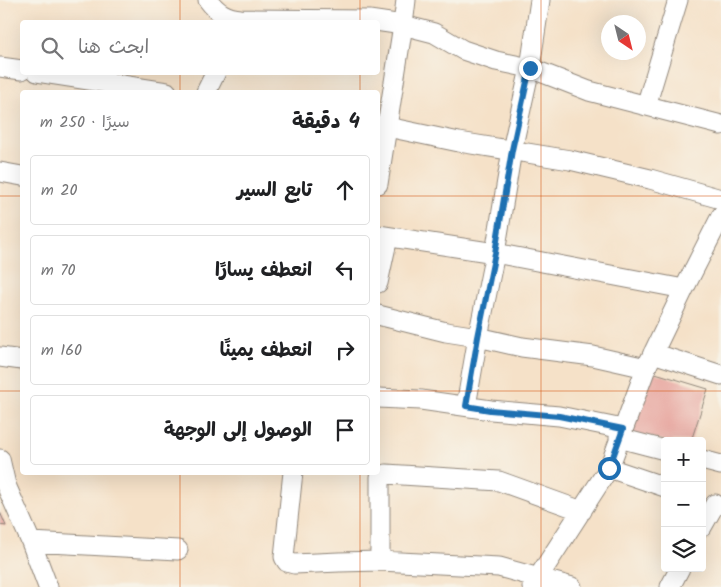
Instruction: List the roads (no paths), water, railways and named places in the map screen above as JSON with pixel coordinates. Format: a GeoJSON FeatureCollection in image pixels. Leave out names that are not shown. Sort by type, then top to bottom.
{"type":"FeatureCollection","features":[{"type":"Feature","properties":{"kind":"street"},"geometry":{"type":"LineString","coordinates":[[208,0],[224,15],[237,20]]}},
{"type":"Feature","properties":{"kind":"street"},"geometry":{"type":"LineString","coordinates":[[380,155],[382,126],[404,25],[406,0]]}},
{"type":"Feature","properties":{"kind":"street"},"geometry":{"type":"LineString","coordinates":[[466,406],[512,150],[530,68],[540,0]]}},
{"type":"Feature","properties":{"kind":"street"},"geometry":{"type":"LineString","coordinates":[[646,106],[678,0]]}},
{"type":"Feature","properties":{"kind":"street"},"geometry":{"type":"LineString","coordinates":[[380,22],[404,25],[434,33],[463,50],[496,61],[530,68],[589,91],[721,125]]}},
{"type":"Feature","properties":{"kind":"street"},"geometry":{"type":"LineString","coordinates":[[0,67],[20,70]]}},
{"type":"Feature","properties":{"kind":"street"},"geometry":{"type":"LineString","coordinates":[[52,75],[130,90]]}},
{"type":"Feature","properties":{"kind":"street"},"geometry":{"type":"LineString","coordinates":[[207,90],[214,75]]}},
{"type":"Feature","properties":{"kind":"street"},"geometry":{"type":"LineString","coordinates":[[382,126],[459,142],[579,162],[721,199]]}},
{"type":"Feature","properties":{"kind":"street"},"geometry":{"type":"LineString","coordinates":[[0,172],[20,176]]}},
{"type":"Feature","properties":{"kind":"street"},"geometry":{"type":"LineString","coordinates":[[536,582],[609,468],[650,361],[721,216]]}},
{"type":"Feature","properties":{"kind":"street"},"geometry":{"type":"LineString","coordinates":[[380,264],[383,236],[495,253],[684,289]]}},
{"type":"Feature","properties":{"kind":"street"},"geometry":{"type":"LineString","coordinates":[[380,316],[446,332],[522,347],[650,361],[721,375]]}},
{"type":"Feature","properties":{"kind":"street"},"geometry":{"type":"LineString","coordinates":[[0,357],[20,360]]}},
{"type":"Feature","properties":{"kind":"street"},"geometry":{"type":"LineString","coordinates":[[380,398],[422,400],[490,410],[559,416],[621,434],[661,449]]}},
{"type":"Feature","properties":{"kind":"street"},"geometry":{"type":"LineString","coordinates":[[0,458],[4,488],[31,542],[48,587]]}},
{"type":"Feature","properties":{"kind":"street"},"geometry":{"type":"LineString","coordinates":[[706,461],[721,465]]}},
{"type":"Feature","properties":{"kind":"street"},"geometry":{"type":"LineString","coordinates":[[609,468],[661,486]]}},
{"type":"Feature","properties":{"kind":"street"},"geometry":{"type":"LineString","coordinates":[[380,561],[380,477],[386,474],[499,481],[582,511]]}},
{"type":"Feature","properties":{"kind":"street"},"geometry":{"type":"LineString","coordinates":[[293,475],[284,557],[287,562],[294,564],[380,561],[499,567],[536,582],[572,587]]}},
{"type":"Feature","properties":{"kind":"street"},"geometry":{"type":"LineString","coordinates":[[706,519],[713,504]]}},
{"type":"Feature","properties":{"kind":"street"},"geometry":{"type":"LineString","coordinates":[[31,542],[178,550]]}},
{"type":"Feature","properties":{"kind":"street"},"geometry":{"type":"LineString","coordinates":[[670,587],[678,572]]}}]}
